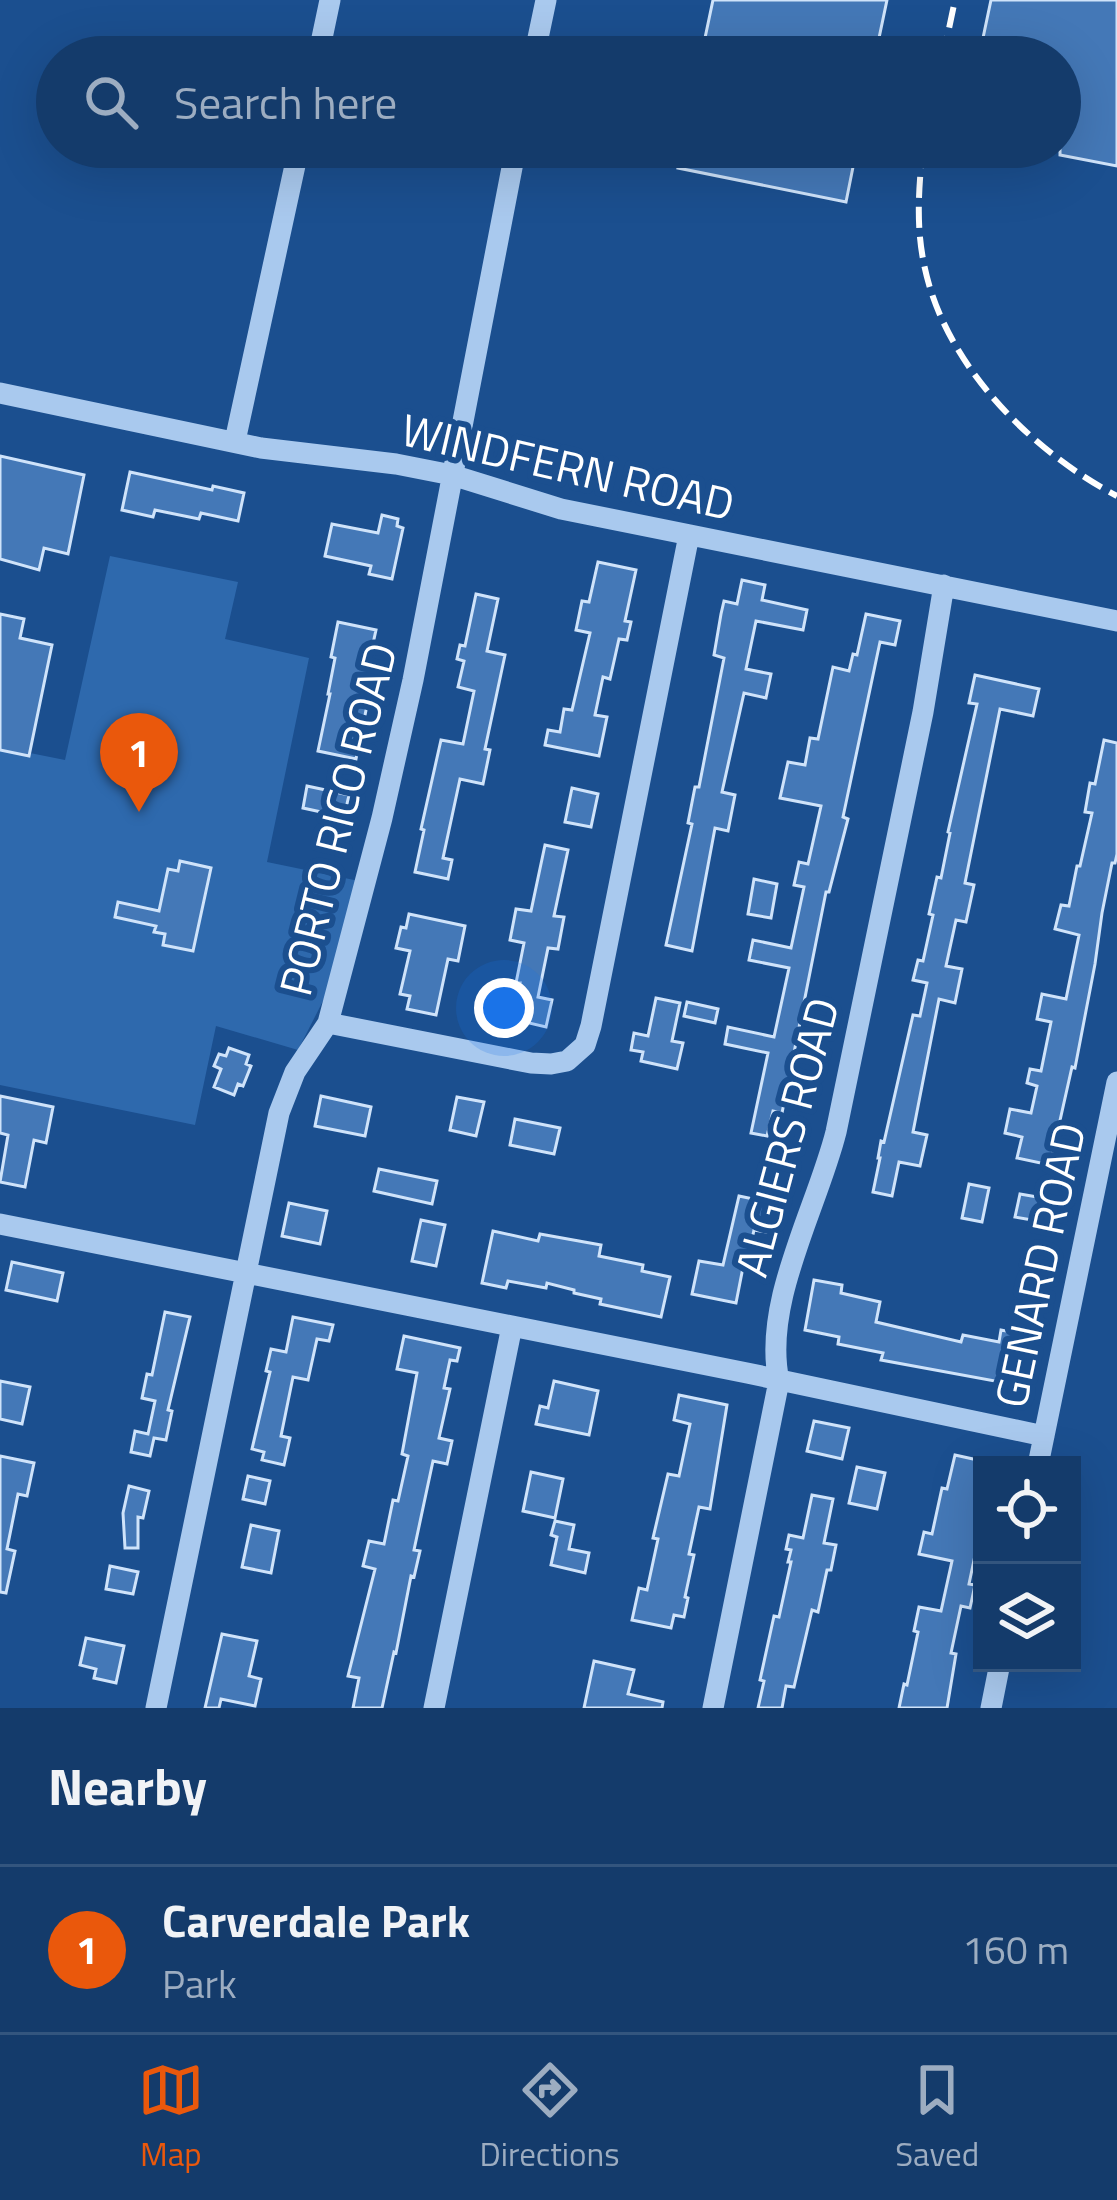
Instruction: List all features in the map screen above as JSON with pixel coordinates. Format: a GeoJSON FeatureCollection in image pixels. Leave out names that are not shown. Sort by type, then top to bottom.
{"type":"FeatureCollection","features":[{"type":"Feature","properties":{"kind":"street"},"geometry":{"type":"LineString","coordinates":[[322,36],[330,0]]}},
{"type":"Feature","properties":{"kind":"street"},"geometry":{"type":"LineString","coordinates":[[538,36],[546,0]]}},
{"type":"Feature","properties":{"kind":"street"},"geometry":{"type":"LineString","coordinates":[[235,441],[294,168]]}},
{"type":"Feature","properties":{"kind":"street","name":"PORTO RICO ROAD"},"geometry":{"type":"LineString","coordinates":[[156,1708],[279,1113],[295,1072],[328,1023],[382,818],[512,168]]}},
{"type":"Feature","properties":{"kind":"street","name":"WINDFERN ROAD"},"geometry":{"type":"LineString","coordinates":[[0,393],[261,448],[396,464],[561,508],[1117,621]]}},
{"type":"Feature","properties":{"kind":"street"},"geometry":{"type":"LineString","coordinates":[[328,1023],[531,1063],[567,1061],[584,1045],[604,967],[689,535]]}},
{"type":"Feature","properties":{"kind":"street","name":"ALGIERS ROAD"},"geometry":{"type":"LineString","coordinates":[[713,1708],[779,1382],[774,1360],[785,1287],[836,1132],[944,586]]}},
{"type":"Feature","properties":{"kind":"street","name":"GENARD ROAD"},"geometry":{"type":"LineString","coordinates":[[1040,1456],[1117,1082]]}},
{"type":"Feature","properties":{"kind":"street"},"geometry":{"type":"LineString","coordinates":[[0,1224],[747,1372],[1044,1436]]}},
{"type":"Feature","properties":{"kind":"street"},"geometry":{"type":"LineString","coordinates":[[434,1708],[512,1325]]}},
{"type":"Feature","properties":{"kind":"street"},"geometry":{"type":"LineString","coordinates":[[991,1708],[998,1672]]}},
{"type":"Feature","properties":{"kind":"shaded area"},"geometry":{"type":"Polygon","coordinates":[[[110,556],[238,582],[225,639],[309,658],[267,862],[359,881],[325,997],[298,1050],[216,1026],[195,1125],[0,1085],[0,747],[65,760],[110,556]]]}},
{"type":"Feature","properties":{"kind":"building"},"geometry":{"type":"Polygon","coordinates":[[[713,0],[887,0],[879,36],[705,36],[713,0]]]}},
{"type":"Feature","properties":{"kind":"building"},"geometry":{"type":"Polygon","coordinates":[[[991,0],[1117,0],[1117,166],[1081,159],[1081,36],[983,36],[991,0]]]}},
{"type":"Feature","properties":{"kind":"building"},"geometry":{"type":"Polygon","coordinates":[[[678,168],[853,168],[846,202],[678,168]]]}},
{"type":"Feature","properties":{"kind":"building"},"geometry":{"type":"Polygon","coordinates":[[[0,456],[84,475],[68,554],[44,548],[39,570],[0,559],[0,456]]]}},
{"type":"Feature","properties":{"kind":"building"},"geometry":{"type":"Polygon","coordinates":[[[130,472],[244,493],[238,521],[201,513],[199,519],[155,510],[153,517],[122,510],[130,472]]]}},
{"type":"Feature","properties":{"kind":"building"},"geometry":{"type":"Polygon","coordinates":[[[382,515],[398,519],[397,526],[403,528],[392,579],[369,574],[371,566],[325,556],[332,524],[378,533],[382,515]]]}},
{"type":"Feature","properties":{"kind":"building"},"geometry":{"type":"Polygon","coordinates":[[[598,562],[636,570],[625,621],[631,622],[627,640],[619,639],[610,679],[603,677],[595,715],[607,717],[599,756],[545,745],[548,730],[560,732],[564,709],[572,710],[590,633],[576,630],[582,601],[589,602],[598,562]]]}},
{"type":"Feature","properties":{"kind":"building"},"geometry":{"type":"Polygon","coordinates":[[[742,580],[765,585],[762,600],[807,610],[803,630],[756,621],[746,669],[771,674],[766,698],[744,693],[722,792],[735,795],[728,831],[715,828],[692,951],[666,945],[724,658],[714,655],[721,614],[724,601],[737,604],[742,580]]]}},
{"type":"Feature","properties":{"kind":"building"},"geometry":{"type":"Polygon","coordinates":[[[476,594],[498,599],[487,651],[505,655],[485,749],[490,750],[483,784],[460,779],[443,858],[452,860],[448,879],[415,872],[441,740],[463,744],[474,691],[458,687],[464,661],[457,659],[460,645],[465,646],[476,594]]]}},
{"type":"Feature","properties":{"kind":"building"},"geometry":{"type":"Polygon","coordinates":[[[0,614],[24,619],[20,638],[52,645],[29,756],[0,750],[0,614]]]}},
{"type":"Feature","properties":{"kind":"building"},"geometry":{"type":"Polygon","coordinates":[[[866,614],[900,621],[895,645],[880,642],[843,817],[848,819],[826,892],[782,1113],[773,1111],[767,1136],[751,1133],[768,1053],[725,1044],[728,1027],[774,1037],[789,968],[749,960],[753,940],[791,948],[804,887],[794,885],[799,862],[808,864],[821,806],[780,798],[788,762],[805,765],[810,738],[818,739],[833,667],[849,671],[866,614]]]}},
{"type":"Feature","properties":{"kind":"building"},"geometry":{"type":"Polygon","coordinates":[[[338,622],[376,630],[365,680],[372,681],[356,759],[318,751],[338,622]]]}},
{"type":"Feature","properties":{"kind":"building"},"geometry":{"type":"Polygon","coordinates":[[[975,675],[1039,689],[1033,716],[1000,709],[965,883],[974,885],[966,922],[956,920],[946,966],[962,969],[955,1003],[939,999],[913,1132],[927,1135],[920,1166],[899,1162],[892,1196],[873,1192],[878,1158],[913,1015],[920,1016],[927,983],[913,980],[918,960],[923,961],[933,915],[929,914],[937,877],[941,878],[977,704],[969,703],[975,675]]]}},
{"type":"Feature","properties":{"kind":"building"},"geometry":{"type":"Polygon","coordinates":[[[1104,740],[1117,743],[1117,854],[1075,1068],[1050,1165],[1017,1158],[1022,1137],[1005,1133],[1010,1109],[1031,1113],[1037,1086],[1027,1083],[1030,1069],[1041,1071],[1051,1022],[1037,1019],[1042,994],[1066,999],[1079,935],[1055,929],[1061,905],[1069,906],[1080,866],[1092,813],[1085,812],[1090,783],[1095,784],[1104,740]]]}},
{"type":"Feature","properties":{"kind":"building"},"geometry":{"type":"Polygon","coordinates":[[[307,786],[349,795],[344,817],[303,808],[307,786]]]}},
{"type":"Feature","properties":{"kind":"building"},"geometry":{"type":"Polygon","coordinates":[[[572,788],[598,794],[591,827],[565,822],[572,788]]]}},
{"type":"Feature","properties":{"kind":"building"},"geometry":{"type":"Polygon","coordinates":[[[545,845],[568,850],[554,916],[564,917],[558,949],[548,948],[538,997],[552,1000],[546,1027],[512,1019],[524,943],[510,940],[516,909],[531,911],[545,845]]]}},
{"type":"Feature","properties":{"kind":"building"},"geometry":{"type":"Polygon","coordinates":[[[180,861],[211,868],[193,951],[163,945],[165,934],[154,932],[156,926],[115,917],[118,902],[159,911],[168,869],[178,871],[180,861]]]}},
{"type":"Feature","properties":{"kind":"building"},"geometry":{"type":"Polygon","coordinates":[[[754,879],[777,884],[771,918],[748,914],[754,879]]]}},
{"type":"Feature","properties":{"kind":"building"},"geometry":{"type":"Polygon","coordinates":[[[409,914],[465,926],[458,961],[448,959],[436,1015],[407,1009],[410,996],[400,994],[410,951],[396,948],[409,914]]]}},
{"type":"Feature","properties":{"kind":"building"},"geometry":{"type":"Polygon","coordinates":[[[656,998],[680,1003],[672,1041],[683,1043],[677,1069],[641,1061],[643,1052],[631,1050],[634,1033],[648,1036],[656,998]]]}},
{"type":"Feature","properties":{"kind":"building"},"geometry":{"type":"Polygon","coordinates":[[[687,1002],[718,1009],[715,1023],[684,1016],[687,1002]]]}},
{"type":"Feature","properties":{"kind":"building"},"geometry":{"type":"Polygon","coordinates":[[[229,1048],[249,1055],[246,1064],[251,1066],[234,1095],[214,1087],[221,1069],[214,1066],[219,1054],[226,1056],[229,1048]]]}},
{"type":"Feature","properties":{"kind":"building"},"geometry":{"type":"Polygon","coordinates":[[[0,1096],[53,1107],[46,1143],[34,1140],[25,1187],[0,1182],[8,1135],[0,1133],[0,1096]]]}},
{"type":"Feature","properties":{"kind":"building"},"geometry":{"type":"Polygon","coordinates":[[[321,1096],[371,1107],[365,1136],[315,1126],[321,1096]]]}},
{"type":"Feature","properties":{"kind":"building"},"geometry":{"type":"Polygon","coordinates":[[[457,1097],[484,1102],[476,1136],[450,1130],[457,1097]]]}},
{"type":"Feature","properties":{"kind":"building"},"geometry":{"type":"Polygon","coordinates":[[[515,1119],[560,1128],[554,1154],[510,1145],[515,1119]]]}},
{"type":"Feature","properties":{"kind":"building"},"geometry":{"type":"Polygon","coordinates":[[[379,1169],[437,1181],[432,1204],[374,1191],[379,1169]]]}},
{"type":"Feature","properties":{"kind":"building"},"geometry":{"type":"Polygon","coordinates":[[[969,1184],[989,1188],[982,1222],[962,1218],[969,1184]]]}},
{"type":"Feature","properties":{"kind":"building"},"geometry":{"type":"Polygon","coordinates":[[[1020,1194],[1043,1198],[1038,1221],[1015,1217],[1020,1194]]]}},
{"type":"Feature","properties":{"kind":"building"},"geometry":{"type":"Polygon","coordinates":[[[739,1196],[772,1203],[766,1232],[754,1230],[746,1252],[736,1303],[692,1294],[699,1261],[723,1265],[739,1196]]]}},
{"type":"Feature","properties":{"kind":"building"},"geometry":{"type":"Polygon","coordinates":[[[289,1203],[327,1211],[320,1244],[282,1236],[289,1203]]]}},
{"type":"Feature","properties":{"kind":"building"},"geometry":{"type":"Polygon","coordinates":[[[421,1220],[445,1225],[436,1266],[412,1261],[421,1220]]]}},
{"type":"Feature","properties":{"kind":"building"},"geometry":{"type":"Polygon","coordinates":[[[493,1231],[538,1241],[540,1234],[601,1245],[599,1256],[643,1265],[642,1271],[670,1277],[661,1317],[600,1304],[601,1299],[547,1283],[546,1288],[508,1281],[506,1288],[482,1283],[493,1231]]]}},
{"type":"Feature","properties":{"kind":"building"},"geometry":{"type":"Polygon","coordinates":[[[12,1262],[63,1273],[57,1301],[6,1290],[12,1262]]]}},
{"type":"Feature","properties":{"kind":"building"},"geometry":{"type":"Polygon","coordinates":[[[814,1280],[842,1285],[841,1293],[880,1302],[876,1322],[961,1342],[963,1335],[999,1342],[1001,1330],[1032,1336],[1022,1386],[881,1360],[883,1353],[838,1344],[839,1337],[805,1330],[814,1280]]]}},
{"type":"Feature","properties":{"kind":"building"},"geometry":{"type":"Polygon","coordinates":[[[165,1312],[190,1317],[168,1410],[172,1411],[166,1440],[154,1438],[150,1456],[131,1452],[135,1431],[148,1434],[155,1401],[142,1398],[147,1374],[152,1375],[165,1312]]]}},
{"type":"Feature","properties":{"kind":"building"},"geometry":{"type":"Polygon","coordinates":[[[293,1317],[333,1325],[329,1341],[317,1339],[308,1380],[293,1377],[281,1436],[290,1438],[284,1465],[262,1460],[264,1452],[252,1449],[271,1349],[286,1352],[293,1317]]]}},
{"type":"Feature","properties":{"kind":"building"},"geometry":{"type":"Polygon","coordinates":[[[404,1336],[460,1348],[457,1361],[450,1360],[444,1388],[450,1389],[439,1438],[452,1441],[447,1464],[433,1461],[414,1550],[420,1551],[382,1708],[353,1708],[359,1678],[348,1676],[375,1569],[363,1566],[369,1541],[384,1544],[408,1456],[402,1454],[417,1373],[397,1369],[404,1336]]]}},
{"type":"Feature","properties":{"kind":"building"},"geometry":{"type":"Polygon","coordinates":[[[0,1381],[30,1387],[22,1424],[0,1419],[0,1381]]]}},
{"type":"Feature","properties":{"kind":"building"},"geometry":{"type":"Polygon","coordinates":[[[554,1381],[598,1391],[589,1435],[536,1424],[540,1406],[548,1408],[554,1381]]]}},
{"type":"Feature","properties":{"kind":"building"},"geometry":{"type":"Polygon","coordinates":[[[679,1395],[727,1405],[710,1509],[699,1507],[689,1554],[694,1555],[684,1617],[674,1615],[671,1628],[632,1620],[639,1588],[647,1590],[668,1474],[679,1476],[690,1424],[674,1420],[679,1395]]]}},
{"type":"Feature","properties":{"kind":"building"},"geometry":{"type":"Polygon","coordinates":[[[814,1421],[849,1428],[842,1459],[807,1451],[814,1421]]]}},
{"type":"Feature","properties":{"kind":"building"},"geometry":{"type":"Polygon","coordinates":[[[955,1455],[973,1459],[970,1608],[961,1606],[947,1708],[899,1708],[918,1632],[914,1631],[919,1607],[941,1611],[952,1561],[919,1554],[924,1532],[932,1534],[942,1488],[947,1489],[955,1455]]]}},
{"type":"Feature","properties":{"kind":"building"},"geometry":{"type":"Polygon","coordinates":[[[0,1456],[34,1463],[27,1496],[18,1494],[7,1549],[15,1551],[6,1593],[0,1592],[0,1456]]]}},
{"type":"Feature","properties":{"kind":"building"},"geometry":{"type":"Polygon","coordinates":[[[857,1467],[885,1473],[877,1509],[849,1503],[857,1467]]]}},
{"type":"Feature","properties":{"kind":"building"},"geometry":{"type":"Polygon","coordinates":[[[531,1472],[563,1479],[555,1518],[523,1511],[531,1472]]]}},
{"type":"Feature","properties":{"kind":"building"},"geometry":{"type":"Polygon","coordinates":[[[248,1476],[270,1481],[265,1504],[243,1499],[248,1476]]]}},
{"type":"Feature","properties":{"kind":"building"},"geometry":{"type":"Polygon","coordinates":[[[129,1486],[149,1491],[143,1518],[138,1517],[138,1548],[125,1548],[123,1513],[129,1486]]]}},
{"type":"Feature","properties":{"kind":"building"},"geometry":{"type":"Polygon","coordinates":[[[812,1495],[833,1499],[824,1543],[836,1545],[831,1570],[827,1570],[818,1612],[812,1610],[794,1687],[786,1686],[782,1708],[758,1708],[774,1616],[779,1617],[791,1562],[791,1550],[786,1549],[789,1535],[803,1538],[812,1495]]]}},
{"type":"Feature","properties":{"kind":"building"},"geometry":{"type":"Polygon","coordinates":[[[555,1521],[574,1525],[569,1549],[589,1553],[585,1573],[551,1565],[555,1521]]]}},
{"type":"Feature","properties":{"kind":"building"},"geometry":{"type":"Polygon","coordinates":[[[251,1525],[279,1531],[271,1573],[242,1567],[251,1525]]]}},
{"type":"Feature","properties":{"kind":"building"},"geometry":{"type":"Polygon","coordinates":[[[110,1566],[138,1572],[133,1594],[106,1589],[110,1566]]]}},
{"type":"Feature","properties":{"kind":"building"},"geometry":{"type":"Polygon","coordinates":[[[222,1634],[257,1641],[249,1676],[261,1679],[255,1706],[221,1699],[219,1708],[205,1708],[222,1634]]]}},
{"type":"Feature","properties":{"kind":"building"},"geometry":{"type":"Polygon","coordinates":[[[86,1638],[124,1646],[116,1683],[94,1678],[96,1669],[80,1665],[86,1638]]]}},
{"type":"Feature","properties":{"kind":"building"},"geometry":{"type":"Polygon","coordinates":[[[594,1661],[634,1670],[628,1694],[663,1702],[662,1708],[584,1708],[594,1661]]]}},
{"type":"Feature","properties":{"kind":"railway"},"geometry":{"type":"LineString","coordinates":[[947,36],[955,0]]}},
{"type":"Feature","properties":{"kind":"railway"},"geometry":{"type":"LineString","coordinates":[[922,168],[923,259],[948,332],[993,398],[1021,427],[1084,477],[1117,496]]}},
{"type":"Feature","properties":{"kind":"place","name":"Carverdale Park"},"geometry":{"type":"Point","coordinates":[139,812]}}]}
